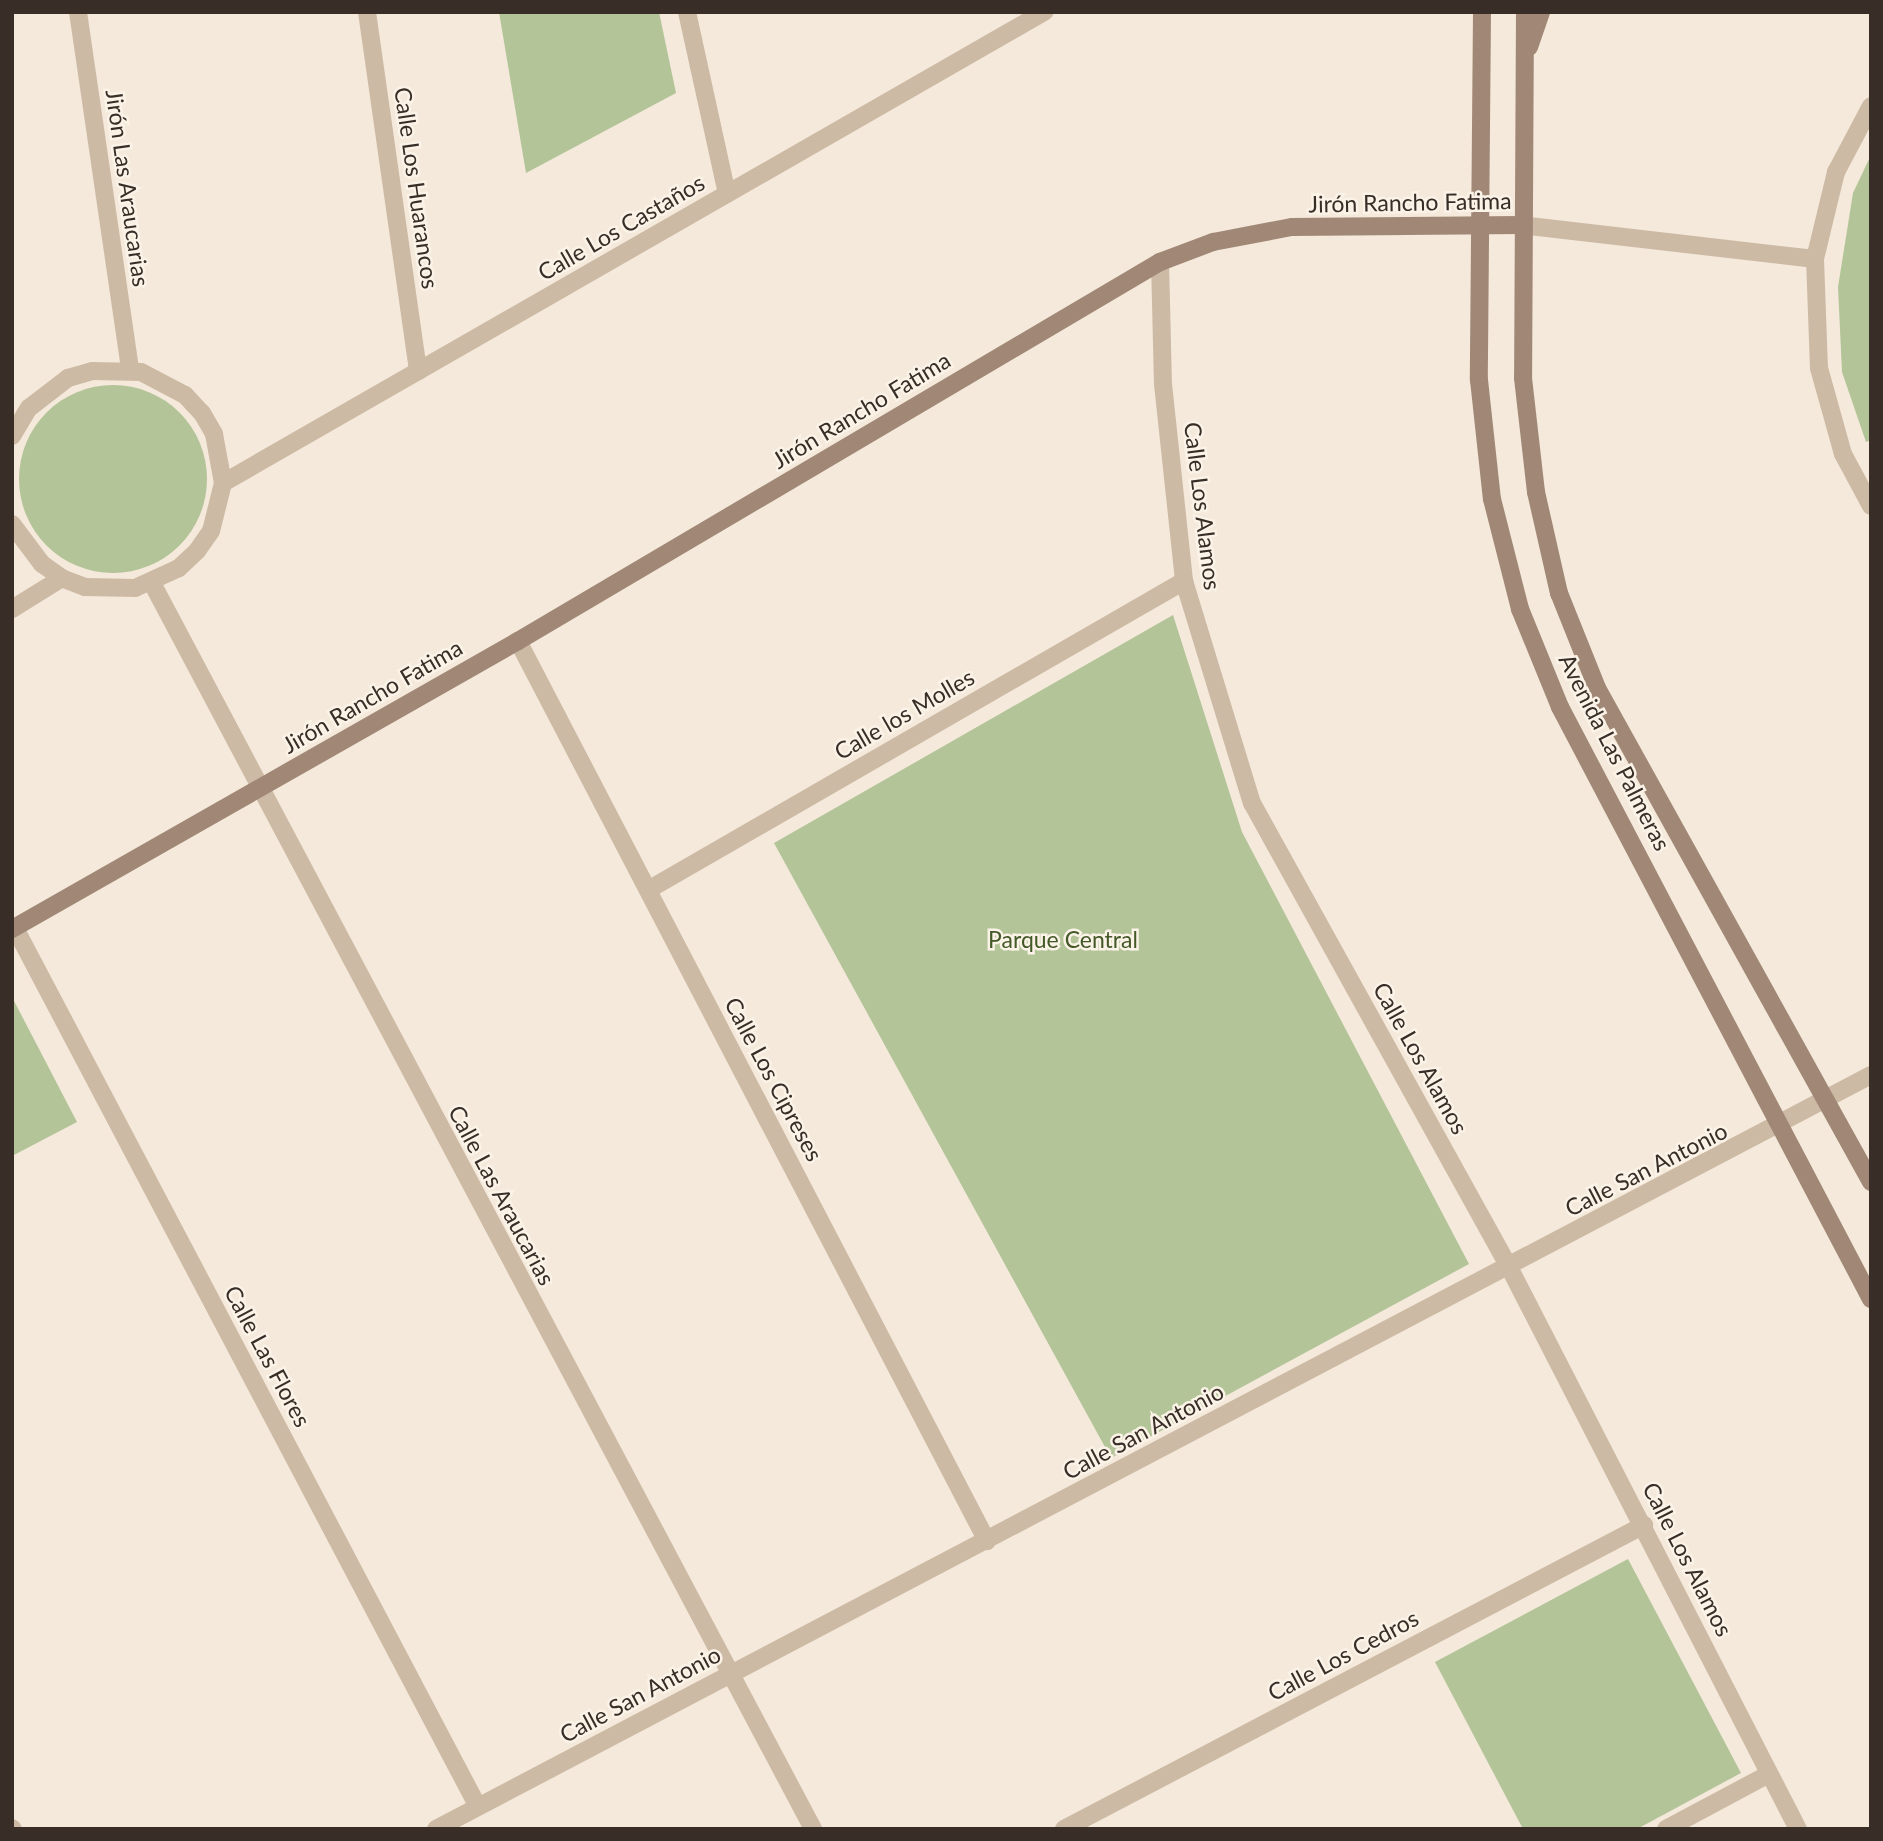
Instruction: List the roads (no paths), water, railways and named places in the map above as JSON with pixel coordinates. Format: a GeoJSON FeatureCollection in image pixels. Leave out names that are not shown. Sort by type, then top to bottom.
{"type":"FeatureCollection","features":[{"type":"Feature","properties":{"kind":"street","name":"Jirón Las Araucarias"},"geometry":{"type":"LineString","coordinates":[[78,12],[130,370]]}},
{"type":"Feature","properties":{"kind":"street","name":"Calle Los Huarancos"},"geometry":{"type":"LineString","coordinates":[[367,12],[418,371]]}},
{"type":"Feature","properties":{"kind":"street"},"geometry":{"type":"LineString","coordinates":[[687,12],[727,194]]}},
{"type":"Feature","properties":{"kind":"street"},"geometry":{"type":"LineString","coordinates":[[1003,12],[1013,29]]}},
{"type":"Feature","properties":{"kind":"street","name":"Calle Los Castaños"},"geometry":{"type":"LineString","coordinates":[[223,483],[1044,12]]}},
{"type":"Feature","properties":{"kind":"street","name":"Avenida Las Palmeras"},"geometry":{"type":"LineString","coordinates":[[1482,12],[1479,223],[1485,433],[1492,499],[1520,609],[1560,708],[1783,1125],[1871,1299]]}},
{"type":"Feature","properties":{"kind":"street","name":"Avenida Las Palmeras"},"geometry":{"type":"LineString","coordinates":[[1525,12],[1521,225],[1523,377],[1536,492],[1559,593],[1597,688],[1871,1182]]}},
{"type":"Feature","properties":{"kind":"street"},"geometry":{"type":"LineString","coordinates":[[1524,64],[1541,12]]}},
{"type":"Feature","properties":{"kind":"street"},"geometry":{"type":"LineString","coordinates":[[1871,106],[1836,173],[1815,259],[1819,368],[1843,454],[1871,506]]}},
{"type":"Feature","properties":{"kind":"street","name":"Jirón Rancho Fatima"},"geometry":{"type":"LineString","coordinates":[[13,929],[518,641],[1160,262],[1213,242],[1292,228],[1479,223],[1521,225],[1815,259]]}},
{"type":"Feature","properties":{"kind":"street","name":"Calle Los Alamos"},"geometry":{"type":"LineString","coordinates":[[1160,262],[1163,384],[1184,581],[1252,803],[1509,1267],[1798,1829]]}},
{"type":"Feature","properties":{"kind":"street"},"geometry":{"type":"LineString","coordinates":[[12,436],[29,408],[68,378],[92,371],[130,370],[164,381],[202,413],[218,446],[223,483],[211,531],[197,551],[152,583],[110,590],[62,578],[42,564],[12,524]]}},
{"type":"Feature","properties":{"kind":"street"},"geometry":{"type":"LineString","coordinates":[[12,609],[62,578]]}},
{"type":"Feature","properties":{"kind":"street","name":"Calle los Molles"},"geometry":{"type":"LineString","coordinates":[[648,890],[1184,581]]}},
{"type":"Feature","properties":{"kind":"street","name":"Calle Las Araucarias"},"geometry":{"type":"LineString","coordinates":[[152,583],[257,790],[813,1829]]}},
{"type":"Feature","properties":{"kind":"street","name":"Calle Los Cipreses"},"geometry":{"type":"LineString","coordinates":[[518,641],[987,1541]]}},
{"type":"Feature","properties":{"kind":"street","name":"Calle Las Flores"},"geometry":{"type":"LineString","coordinates":[[13,929],[478,1807]]}},
{"type":"Feature","properties":{"kind":"street","name":"Calle San Antonio"},"geometry":{"type":"LineString","coordinates":[[436,1829],[1783,1125],[1871,1075]]}},
{"type":"Feature","properties":{"kind":"street","name":"Calle Los Cedros"},"geometry":{"type":"LineString","coordinates":[[1064,1829],[1644,1525]]}},
{"type":"Feature","properties":{"kind":"street"},"geometry":{"type":"LineString","coordinates":[[1666,1829],[1769,1774]]}},
{"type":"Feature","properties":{"kind":"park label","name":"Parque Central"},"geometry":{"type":"Point","coordinates":[1063,939]}}]}
